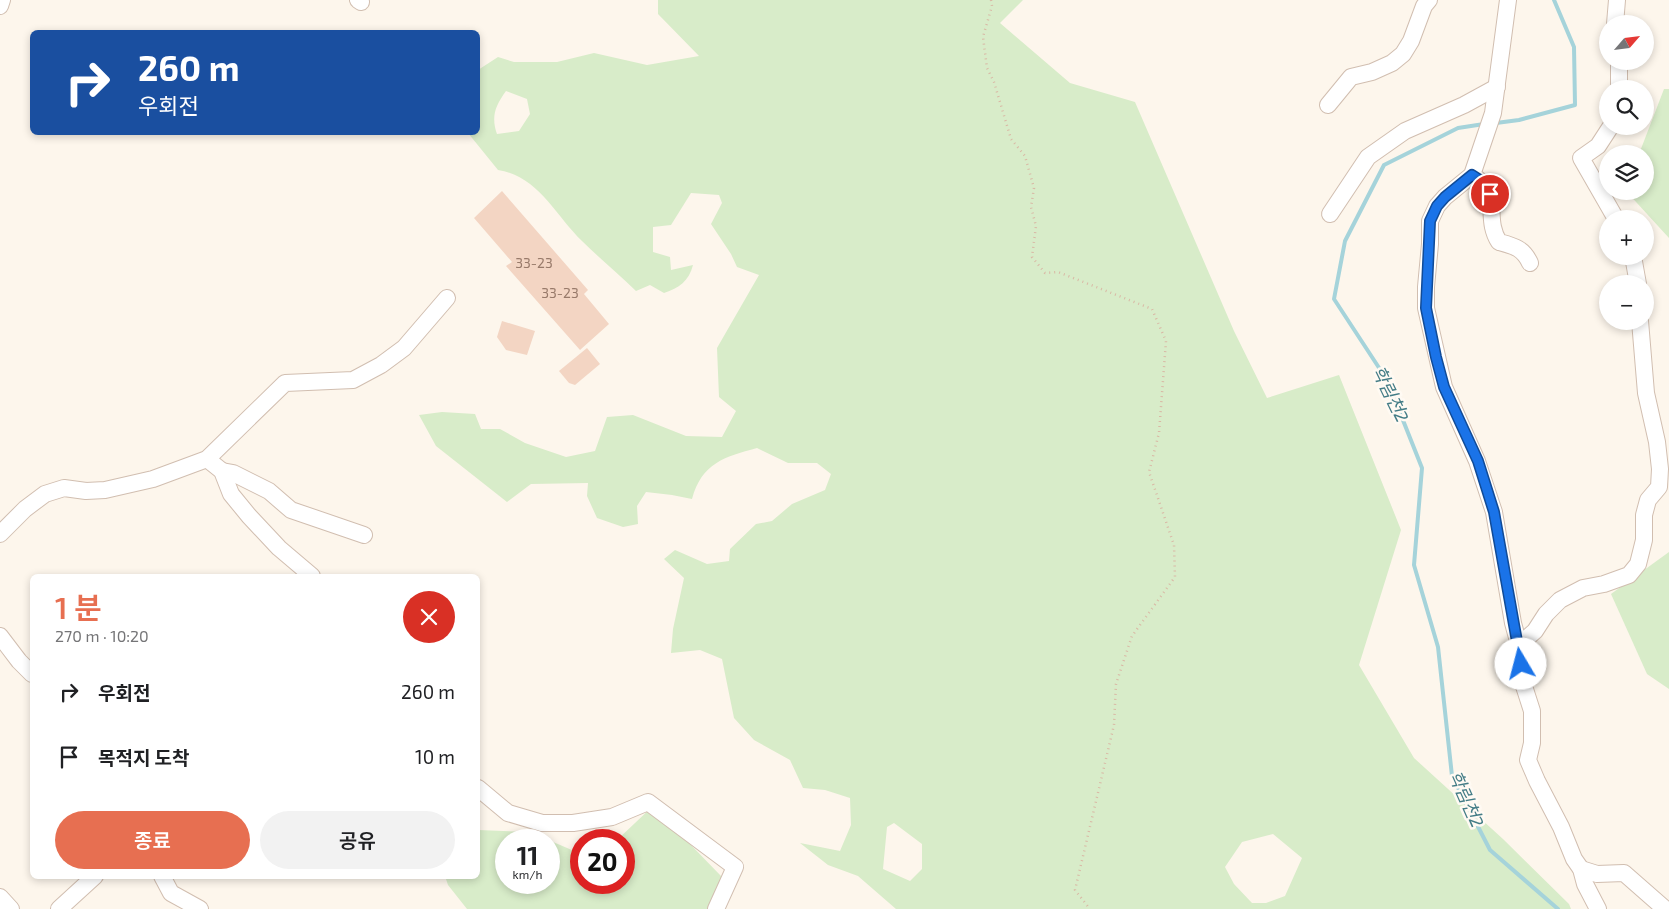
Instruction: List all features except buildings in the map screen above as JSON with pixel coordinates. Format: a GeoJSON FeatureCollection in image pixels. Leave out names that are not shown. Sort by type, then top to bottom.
{"type":"FeatureCollection","features":[{"type":"Feature","properties":{"kind":"lane"},"geometry":{"type":"LineString","coordinates":[[0,6],[2,0]]}},
{"type":"Feature","properties":{"kind":"lane"},"geometry":{"type":"LineString","coordinates":[[1328,105],[1351,76],[1379,69],[1392,63],[1403,54],[1411,41],[1424,6],[1429,0]]}},
{"type":"Feature","properties":{"kind":"lane"},"geometry":{"type":"LineString","coordinates":[[1508,0],[1493,113],[1472,175],[1445,197],[1437,206],[1430,221],[1426,308],[1444,387],[1478,461],[1494,512],[1513,623],[1519,646],[1523,683],[1532,711],[1532,743],[1528,760],[1581,869],[1585,884],[1598,909]]}},
{"type":"Feature","properties":{"kind":"lane"},"geometry":{"type":"LineString","coordinates":[[1616,15],[1618,0]]}},
{"type":"Feature","properties":{"kind":"lane"},"geometry":{"type":"LineString","coordinates":[[1330,214],[1368,157],[1405,131],[1464,105],[1497,87]]}},
{"type":"Feature","properties":{"kind":"lane"},"geometry":{"type":"LineString","coordinates":[[1605,135],[1598,146],[1581,158],[1611,210]]}},
{"type":"Feature","properties":{"kind":"lane"},"geometry":{"type":"LineString","coordinates":[[1472,175],[1483,182],[1490,194],[1494,233],[1500,242],[1516,246],[1525,253],[1530,263]]}},
{"type":"Feature","properties":{"kind":"lane"},"geometry":{"type":"LineString","coordinates":[[0,534],[25,509],[45,494],[64,488],[86,491],[105,490],[153,479],[207,459],[286,383],[353,380],[381,365],[404,348],[448,298]]}},
{"type":"Feature","properties":{"kind":"lane"},"geometry":{"type":"LineString","coordinates":[[1519,646],[1535,631],[1546,614],[1560,600],[1583,588],[1604,584],[1629,575],[1638,564],[1644,540],[1644,515],[1648,500],[1659,487],[1660,469],[1657,442],[1646,393],[1641,330]]}},
{"type":"Feature","properties":{"kind":"lane"},"geometry":{"type":"LineString","coordinates":[[207,459],[222,472],[231,494],[249,516],[279,548],[310,574]]}},
{"type":"Feature","properties":{"kind":"lane"},"geometry":{"type":"LineString","coordinates":[[222,472],[234,473],[269,491],[291,510],[364,535]]}},
{"type":"Feature","properties":{"kind":"lane"},"geometry":{"type":"LineString","coordinates":[[0,636],[14,656],[30,672]]}},
{"type":"Feature","properties":{"kind":"lane"},"geometry":{"type":"LineString","coordinates":[[480,790],[508,813],[542,823],[573,823],[612,817],[648,802],[735,867],[716,909]]}},
{"type":"Feature","properties":{"kind":"lane"},"geometry":{"type":"LineString","coordinates":[[1581,869],[1597,874],[1624,873],[1665,909]]}},
{"type":"Feature","properties":{"kind":"lane"},"geometry":{"type":"LineString","coordinates":[[59,909],[92,879]]}},
{"type":"Feature","properties":{"kind":"lane"},"geometry":{"type":"LineString","coordinates":[[164,879],[171,893],[200,909]]}},
{"type":"Feature","properties":{"kind":"lane"},"geometry":{"type":"LineString","coordinates":[[0,897],[12,909]]}},
{"type":"Feature","properties":{"kind":"path"},"geometry":{"type":"LineString","coordinates":[[992,0],[983,37],[987,68],[994,82],[1011,139],[1025,156],[1034,188],[1031,207],[1036,226],[1032,257],[1045,273],[1058,272],[1152,309],[1166,341],[1160,433],[1149,472],[1174,544],[1175,577],[1132,636],[1116,684],[1114,725],[1075,890],[1090,909]]}},
{"type":"Feature","properties":{"kind":"green space"},"geometry":{"type":"Polygon","coordinates":[[[658,0],[1023,0],[1000,23],[1070,83],[1135,102],[1234,331],[1267,398],[1339,375],[1401,530],[1359,665],[1414,758],[1503,839],[1569,904],[1571,909],[896,909],[858,876],[828,865],[800,843],[840,851],[851,825],[850,798],[825,790],[803,788],[790,760],[754,740],[734,718],[722,659],[700,650],[671,653],[673,629],[684,578],[664,559],[675,550],[707,564],[729,561],[730,549],[756,524],[772,521],[792,504],[825,490],[831,474],[817,463],[788,463],[757,448],[734,455],[708,469],[696,487],[692,499],[646,492],[637,506],[638,524],[623,527],[597,518],[587,496],[588,483],[531,484],[507,502],[436,446],[419,415],[442,412],[475,414],[481,429],[500,429],[525,443],[566,457],[595,451],[607,417],[633,415],[686,436],[722,437],[736,411],[719,397],[717,348],[759,275],[737,267],[731,254],[711,224],[722,203],[719,195],[691,193],[671,225],[653,227],[653,252],[670,257],[671,270],[693,265],[686,280],[674,289],[664,293],[650,285],[636,291],[572,231],[535,188],[512,174],[498,170],[470,135],[480,135],[480,69],[498,57],[514,62],[557,62],[594,53],[647,65],[699,56],[658,14],[658,0]],[[506,91],[495,112],[494,122],[497,134],[519,131],[530,114],[527,99],[506,91]],[[894,823],[887,827],[883,869],[910,881],[922,869],[922,844],[894,823]],[[1273,834],[1242,842],[1225,867],[1234,884],[1252,903],[1266,903],[1285,896],[1302,858],[1273,834]]]}},
{"type":"Feature","properties":{"kind":"green space"},"geometry":{"type":"Polygon","coordinates":[[[1664,89],[1669,89],[1669,238],[1654,222],[1654,210],[1643,210],[1634,200],[1654,200],[1654,145],[1642,145],[1646,135],[1654,135],[1654,115],[1664,89]]]}},
{"type":"Feature","properties":{"kind":"green space"},"geometry":{"type":"Polygon","coordinates":[[[1669,552],[1669,689],[1647,674],[1611,594],[1669,552]]]}},
{"type":"Feature","properties":{"kind":"green space"},"geometry":{"type":"Polygon","coordinates":[[[653,806],[721,876],[722,890],[710,909],[467,909],[448,885],[446,879],[480,879],[480,830],[495,831],[495,894],[560,894],[560,845],[570,849],[570,894],[635,894],[635,829],[629,829],[653,806]]]}},
{"type":"Feature","properties":{"kind":"waterway","name":"학림천2"},"geometry":{"type":"LineString","coordinates":[[1496,123],[1519,120],[1575,105],[1574,47],[1554,0]]}},
{"type":"Feature","properties":{"kind":"waterway","name":"학림천2"},"geometry":{"type":"LineString","coordinates":[[1484,124],[1458,128],[1384,165],[1345,241],[1334,299],[1387,380],[1422,468],[1414,565],[1438,647],[1452,776],[1490,850],[1558,909]]}},
{"type":"Feature","properties":{"kind":"route"},"geometry":{"type":"LineString","coordinates":[[1490,194],[1483,182],[1472,175],[1437,206],[1430,221],[1426,308],[1444,387],[1478,461],[1494,512],[1521,664]]}}]}
